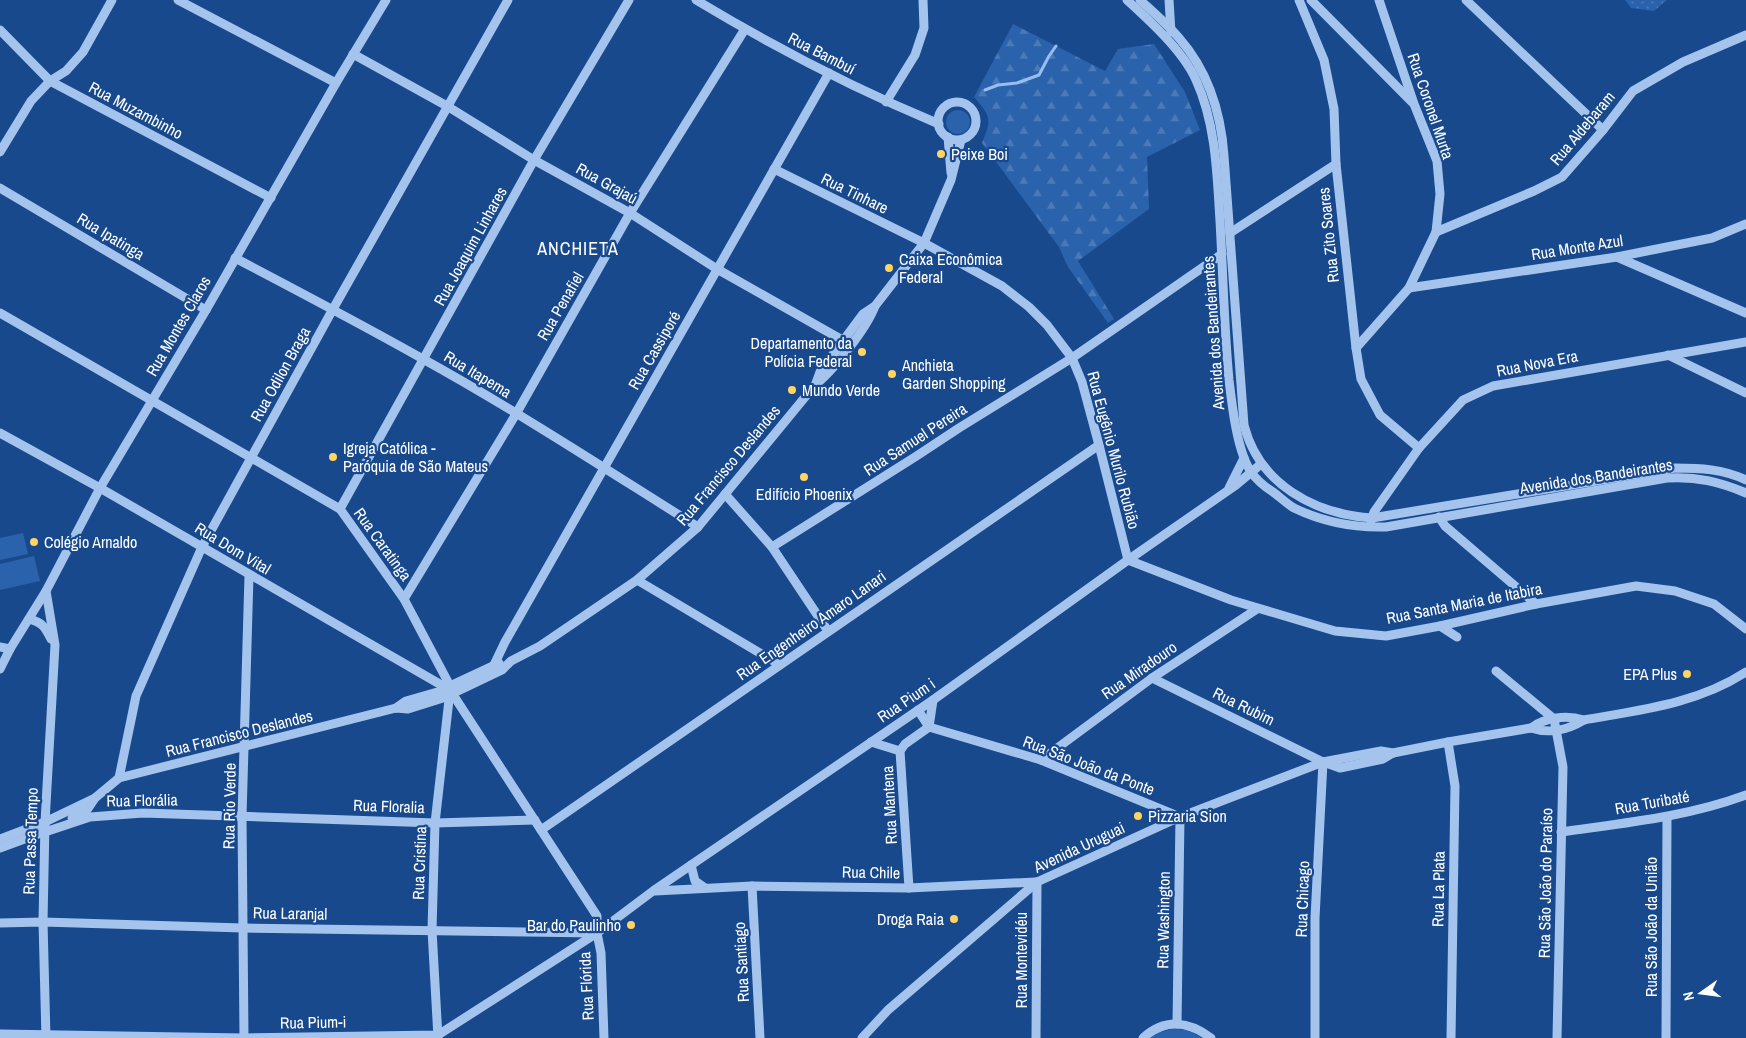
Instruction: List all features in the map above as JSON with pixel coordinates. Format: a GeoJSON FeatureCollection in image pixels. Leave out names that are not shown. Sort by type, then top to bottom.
{"type":"FeatureCollection","features":[{"type":"Feature","properties":{"kind":"street"},"geometry":{"type":"LineString","coordinates":[[0,152],[31,101],[50,81],[66,71],[83,52],[112,0]]}},
{"type":"Feature","properties":{"kind":"street"},"geometry":{"type":"LineString","coordinates":[[178,0],[336,83]]}},
{"type":"Feature","properties":{"kind":"street","name":"Rua Montes Claros"},"geometry":{"type":"LineString","coordinates":[[0,669],[10,649],[46,592],[100,488],[386,0]]}},
{"type":"Feature","properties":{"kind":"street","name":"Rua Odilon Braga"},"geometry":{"type":"LineString","coordinates":[[119,778],[136,696],[202,547],[333,309],[508,0]]}},
{"type":"Feature","properties":{"kind":"street","name":"Rua Joaquim Linhares"},"geometry":{"type":"LineString","coordinates":[[340,509],[534,160],[629,0]]}},
{"type":"Feature","properties":{"kind":"street","name":"Rua Bambuí"},"geometry":{"type":"LineString","coordinates":[[696,0],[744,30],[886,102],[939,124]]}},
{"type":"Feature","properties":{"kind":"street"},"geometry":{"type":"LineString","coordinates":[[886,102],[915,55],[924,28],[923,0]]}},
{"type":"Feature","properties":{"kind":"street","name":"Avenida dos Bandeirantes"},"geometry":{"type":"LineString","coordinates":[[1127,0],[1171,44],[1196,78],[1212,132],[1217,167],[1231,402],[1244,458],[1251,472],[1267,488],[1293,508],[1325,520],[1371,528],[1386,527],[1668,478],[1684,477],[1708,480],[1746,493]]}},
{"type":"Feature","properties":{"kind":"street","name":"Avenida dos Bandeirantes"},"geometry":{"type":"LineString","coordinates":[[1140,0],[1171,30],[1194,57],[1218,109],[1223,135],[1244,425],[1248,440],[1261,464],[1278,482],[1306,501],[1340,514],[1372,518],[1675,468],[1708,469],[1726,472],[1746,480]]}},
{"type":"Feature","properties":{"kind":"street"},"geometry":{"type":"LineString","coordinates":[[1169,0],[1171,44]]}},
{"type":"Feature","properties":{"kind":"street","name":"Rua Zito Soares"},"geometry":{"type":"LineString","coordinates":[[1299,0],[1324,60],[1334,109],[1336,164],[1361,379],[1380,416],[1419,448]]}},
{"type":"Feature","properties":{"kind":"street"},"geometry":{"type":"LineString","coordinates":[[1311,0],[1414,104]]}},
{"type":"Feature","properties":{"kind":"street","name":"Rua Coronel Murta"},"geometry":{"type":"LineString","coordinates":[[1356,348],[1409,288],[1436,232],[1440,194],[1437,161],[1414,104],[1379,0]]}},
{"type":"Feature","properties":{"kind":"street"},"geometry":{"type":"LineString","coordinates":[[1466,0],[1603,130]]}},
{"type":"Feature","properties":{"kind":"street","name":"Rua Muzambinho"},"geometry":{"type":"LineString","coordinates":[[0,30],[50,81],[271,198]]}},
{"type":"Feature","properties":{"kind":"street","name":"Rua Penafiel"},"geometry":{"type":"LineString","coordinates":[[404,599],[516,414],[630,213],[744,30]]}},
{"type":"Feature","properties":{"kind":"street","name":"Rua Aldebaram"},"geometry":{"type":"LineString","coordinates":[[1436,232],[1534,191],[1562,177],[1603,130],[1633,90],[1683,62],[1746,35]]}},
{"type":"Feature","properties":{"kind":"street","name":"Rua Grajaú"},"geometry":{"type":"LineString","coordinates":[[353,54],[447,106],[534,160],[630,213],[717,269],[844,341]]}},
{"type":"Feature","properties":{"kind":"street","name":"Rua Cassiporé"},"geometry":{"type":"LineString","coordinates":[[494,666],[505,642],[603,468],[830,73]]}},
{"type":"Feature","properties":{"kind":"street"},"geometry":{"type":"LineString","coordinates":[[954,103],[966,104],[974,112],[976,124],[971,134],[961,140],[948,137],[940,129],[939,124],[944,108],[954,103]]}},
{"type":"Feature","properties":{"kind":"street","name":"Rua Francisco Deslandes"},"geometry":{"type":"LineString","coordinates":[[948,137],[951,180]]}},
{"type":"Feature","properties":{"kind":"street","name":"Rua Francisco Deslandes"},"geometry":{"type":"LineString","coordinates":[[450,690],[458,691],[502,670],[511,661],[540,646],[638,580],[698,527],[815,385],[826,377],[870,318],[875,306],[924,243],[951,180],[961,140]]}},
{"type":"Feature","properties":{"kind":"street"},"geometry":{"type":"LineString","coordinates":[[1230,233],[1336,164]]}},
{"type":"Feature","properties":{"kind":"street","name":"Rua Tinhare"},"geometry":{"type":"LineString","coordinates":[[774,169],[924,243]]}},
{"type":"Feature","properties":{"kind":"street","name":"Rua Ipatinga"},"geometry":{"type":"LineString","coordinates":[[0,188],[206,310]]}},
{"type":"Feature","properties":{"kind":"street","name":"Rua Monte Azul"},"geometry":{"type":"LineString","coordinates":[[1409,288],[1617,257],[1712,238],[1746,224]]}},
{"type":"Feature","properties":{"kind":"street","name":"Rua Eugênio Murilo Rubião"},"geometry":{"type":"LineString","coordinates":[[924,243],[1002,286],[1023,302],[1047,325],[1072,358],[1082,382],[1128,560]]}},
{"type":"Feature","properties":{"kind":"street","name":"Rua Samuel Pereira"},"geometry":{"type":"LineString","coordinates":[[772,547],[1072,358],[1222,254]]}},
{"type":"Feature","properties":{"kind":"street"},"geometry":{"type":"LineString","coordinates":[[1617,257],[1746,313]]}},
{"type":"Feature","properties":{"kind":"street","name":"Rua Itapema"},"geometry":{"type":"LineString","coordinates":[[235,258],[424,359],[698,527]]}},
{"type":"Feature","properties":{"kind":"street","name":"Rua Francisco Deslandes"},"geometry":{"type":"LineString","coordinates":[[815,385],[820,372],[863,314],[875,306]]}},
{"type":"Feature","properties":{"kind":"street","name":"Rua Caratinga"},"geometry":{"type":"LineString","coordinates":[[0,313],[340,509],[404,599],[448,682],[450,690],[597,916],[597,933]]}},
{"type":"Feature","properties":{"kind":"street","name":"Rua Nova Era"},"geometry":{"type":"LineString","coordinates":[[1371,528],[1374,512],[1419,448],[1463,400],[1493,386],[1746,342]]}},
{"type":"Feature","properties":{"kind":"street"},"geometry":{"type":"LineString","coordinates":[[1668,355],[1746,393]]}},
{"type":"Feature","properties":{"kind":"street","name":"Rua Dom Vital"},"geometry":{"type":"LineString","coordinates":[[0,433],[100,488],[249,576],[450,690]]}},
{"type":"Feature","properties":{"kind":"street","name":"Rua Engenheiro Amaro Lanari"},"geometry":{"type":"LineString","coordinates":[[541,830],[1099,445]]}},
{"type":"Feature","properties":{"kind":"street"},"geometry":{"type":"LineString","coordinates":[[1229,488],[1244,458]]}},
{"type":"Feature","properties":{"kind":"street"},"geometry":{"type":"LineString","coordinates":[[1229,488],[1261,464]]}},
{"type":"Feature","properties":{"kind":"street","name":"Rua Pium i"},"geometry":{"type":"LineString","coordinates":[[597,933],[653,891],[933,700],[1229,488]]}},
{"type":"Feature","properties":{"kind":"street"},"geometry":{"type":"LineString","coordinates":[[725,494],[772,547],[828,631]]}},
{"type":"Feature","properties":{"kind":"street"},"geometry":{"type":"LineString","coordinates":[[1459,504],[1442,512],[1439,517],[1445,526],[1536,604]]}},
{"type":"Feature","properties":{"kind":"street","name":"Rua Santa Maria de Itabira"},"geometry":{"type":"LineString","coordinates":[[1128,560],[1257,609],[1336,631],[1386,636],[1536,604],[1636,586],[1675,592],[1714,604],[1746,629]]}},
{"type":"Feature","properties":{"kind":"street","name":"Rua Rio Verde"},"geometry":{"type":"LineString","coordinates":[[244,1038],[242,816],[249,576]]}},
{"type":"Feature","properties":{"kind":"street"},"geometry":{"type":"LineString","coordinates":[[638,580],[780,665]]}},
{"type":"Feature","properties":{"kind":"street","name":"Rua Passa Tempo"},"geometry":{"type":"LineString","coordinates":[[46,592],[55,645],[45,822],[43,922],[46,1036]]}},
{"type":"Feature","properties":{"kind":"street","name":"Rua Miradouro"},"geometry":{"type":"LineString","coordinates":[[1042,760],[1152,678],[1257,609]]}},
{"type":"Feature","properties":{"kind":"street"},"geometry":{"type":"LineString","coordinates":[[29,619],[39,622],[44,626],[55,645]]}},
{"type":"Feature","properties":{"kind":"street"},"geometry":{"type":"LineString","coordinates":[[1440,626],[1457,637]]}},
{"type":"Feature","properties":{"kind":"street"},"geometry":{"type":"LineString","coordinates":[[505,642],[511,661]]}},
{"type":"Feature","properties":{"kind":"street"},"geometry":{"type":"LineString","coordinates":[[0,646],[10,649]]}},
{"type":"Feature","properties":{"kind":"street","name":"Rua Francisco Deslandes"},"geometry":{"type":"LineString","coordinates":[[0,839],[45,822],[95,798],[119,778],[396,708],[408,709],[443,698],[454,684],[501,662],[511,661]]}},
{"type":"Feature","properties":{"kind":"street"},"geometry":{"type":"LineString","coordinates":[[1496,671],[1554,719]]}},
{"type":"Feature","properties":{"kind":"street"},"geometry":{"type":"LineString","coordinates":[[1323,762],[1340,768],[1383,759],[1393,753],[1448,742],[1531,728],[1542,731],[1557,730],[1573,726],[1584,720],[1673,704],[1700,696],[1746,672]]}},
{"type":"Feature","properties":{"kind":"street","name":"Rua Rubim"},"geometry":{"type":"LineString","coordinates":[[1152,678],[1323,762]]}},
{"type":"Feature","properties":{"kind":"street","name":"Rua Cristina"},"geometry":{"type":"LineString","coordinates":[[440,1037],[432,930],[435,822],[450,690]]}},
{"type":"Feature","properties":{"kind":"street"},"geometry":{"type":"LineString","coordinates":[[929,727],[933,700]]}},
{"type":"Feature","properties":{"kind":"street"},"geometry":{"type":"LineString","coordinates":[[918,710],[929,727]]}},
{"type":"Feature","properties":{"kind":"street"},"geometry":{"type":"LineString","coordinates":[[1531,728],[1540,721],[1572,716],[1584,720]]}},
{"type":"Feature","properties":{"kind":"street","name":"Rua São João do Paraíso"},"geometry":{"type":"LineString","coordinates":[[1554,719],[1563,767],[1557,1038]]}},
{"type":"Feature","properties":{"kind":"street","name":"Rua São João da Ponte"},"geometry":{"type":"LineString","coordinates":[[929,727],[1042,760],[1180,817]]}},
{"type":"Feature","properties":{"kind":"street","name":"Rua Mantena"},"geometry":{"type":"LineString","coordinates":[[908,888],[900,751],[905,744],[929,727]]}},
{"type":"Feature","properties":{"kind":"street","name":"Rua Mantena"},"geometry":{"type":"LineString","coordinates":[[871,742],[900,751]]}},
{"type":"Feature","properties":{"kind":"street","name":"Rua La Plata"},"geometry":{"type":"LineString","coordinates":[[1448,742],[1455,786],[1450,1038]]}},
{"type":"Feature","properties":{"kind":"street","name":"Avenida Uruguai"},"geometry":{"type":"LineString","coordinates":[[862,1038],[888,1010],[1037,882],[1180,817],[1323,762]]}},
{"type":"Feature","properties":{"kind":"street","name":"Rua Chicago"},"geometry":{"type":"LineString","coordinates":[[1315,1038],[1315,918],[1323,762]]}},
{"type":"Feature","properties":{"kind":"street","name":"Rua Turibaté"},"geometry":{"type":"LineString","coordinates":[[1561,832],[1667,817],[1720,805],[1746,795]]}},
{"type":"Feature","properties":{"kind":"street","name":"Rua Francisco Deslandes"},"geometry":{"type":"LineString","coordinates":[[0,848],[45,832],[87,810],[95,798]]}},
{"type":"Feature","properties":{"kind":"street","name":"Rua Florália"},"geometry":{"type":"LineString","coordinates":[[45,832],[90,817],[116,814],[242,816]]}},
{"type":"Feature","properties":{"kind":"street","name":"Rua Floralia"},"geometry":{"type":"LineString","coordinates":[[242,816],[435,822],[535,820]]}},
{"type":"Feature","properties":{"kind":"street","name":"Rua Washington"},"geometry":{"type":"LineString","coordinates":[[1177,1024],[1180,817]]}},
{"type":"Feature","properties":{"kind":"street","name":"Rua São João da União"},"geometry":{"type":"LineString","coordinates":[[1666,1038],[1667,817]]}},
{"type":"Feature","properties":{"kind":"street"},"geometry":{"type":"LineString","coordinates":[[691,865],[695,881],[706,888]]}},
{"type":"Feature","properties":{"kind":"street","name":"Rua Chile"},"geometry":{"type":"LineString","coordinates":[[653,891],[752,886],[908,888],[1037,882]]}},
{"type":"Feature","properties":{"kind":"street","name":"Rua Montevidéu"},"geometry":{"type":"LineString","coordinates":[[1036,1038],[1037,882]]}},
{"type":"Feature","properties":{"kind":"street","name":"Rua Santiago"},"geometry":{"type":"LineString","coordinates":[[752,886],[760,1038]]}},
{"type":"Feature","properties":{"kind":"street","name":"Rua Laranjal"},"geometry":{"type":"LineString","coordinates":[[0,923],[43,922],[243,928],[579,931],[597,933]]}},
{"type":"Feature","properties":{"kind":"street"},"geometry":{"type":"LineString","coordinates":[[579,931],[583,935],[583,941]]}},
{"type":"Feature","properties":{"kind":"street"},"geometry":{"type":"LineString","coordinates":[[440,1037],[597,933]]}},
{"type":"Feature","properties":{"kind":"street","name":"Rua Flórida"},"geometry":{"type":"LineString","coordinates":[[597,933],[601,953],[604,1038]]}},
{"type":"Feature","properties":{"kind":"street"},"geometry":{"type":"LineString","coordinates":[[1143,1038],[1151,1031],[1162,1026],[1177,1024],[1191,1026],[1211,1038]]}},
{"type":"Feature","properties":{"kind":"street","name":"Rua Pium-i"},"geometry":{"type":"LineString","coordinates":[[0,1034],[244,1038],[440,1037]]}},
{"type":"Feature","properties":{"kind":"green space"},"geometry":{"type":"Polygon","coordinates":[[[1625,0],[1667,0],[1654,11],[1631,8],[1625,0]]]}},
{"type":"Feature","properties":{"kind":"green space"},"geometry":{"type":"Polygon","coordinates":[[[1013,24],[1105,71],[1118,49],[1154,44],[1185,92],[1200,130],[1147,157],[1149,209],[1078,261],[1114,319],[1108,323],[1068,267],[1059,247],[982,143],[988,118],[984,109],[974,97],[1013,24]]]}},
{"type":"Feature","properties":{"kind":"green space"},"geometry":{"type":"Polygon","coordinates":[[[958,110],[966,114],[970,122],[966,130],[958,134],[950,130],[946,122],[950,114],[958,110]]]}},
{"type":"Feature","properties":{"kind":"green space"},"geometry":{"type":"Polygon","coordinates":[[[23,533],[28,554],[0,560],[0,538],[23,533]]]}},
{"type":"Feature","properties":{"kind":"green space"},"geometry":{"type":"Polygon","coordinates":[[[34,556],[40,581],[0,590],[0,564],[34,556]]]}},
{"type":"Feature","properties":{"kind":"green space"},"geometry":{"type":"Polygon","coordinates":[[[1172,1029],[1187,1030],[1203,1038],[1151,1038],[1158,1033],[1172,1029]]]}},
{"type":"Feature","properties":{"kind":"waterway"},"geometry":{"type":"LineString","coordinates":[[985,90],[998,85],[1017,83],[1039,75],[1056,46]]}},
{"type":"Feature","properties":{"kind":"place","name":"Peixe Boi"},"geometry":{"type":"Point","coordinates":[941,154]}},
{"type":"Feature","properties":{"kind":"place","name":"Caixa Econômica Federal"},"geometry":{"type":"Point","coordinates":[889,268]}},
{"type":"Feature","properties":{"kind":"place","name":"Departamento da Polícia Federal"},"geometry":{"type":"Point","coordinates":[862,352]}},
{"type":"Feature","properties":{"kind":"place","name":"Anchieta Garden Shopping"},"geometry":{"type":"Point","coordinates":[892,374]}},
{"type":"Feature","properties":{"kind":"place","name":"Mundo Verde"},"geometry":{"type":"Point","coordinates":[792,390]}},
{"type":"Feature","properties":{"kind":"place","name":"Igreja Católica - Paróquia de São Mateus"},"geometry":{"type":"Point","coordinates":[333,457]}},
{"type":"Feature","properties":{"kind":"place","name":"Edifício Phoenix"},"geometry":{"type":"Point","coordinates":[804,477]}},
{"type":"Feature","properties":{"kind":"place","name":"Colégio Arnaldo"},"geometry":{"type":"Point","coordinates":[34,542]}},
{"type":"Feature","properties":{"kind":"place","name":"EPA Plus"},"geometry":{"type":"Point","coordinates":[1687,674]}},
{"type":"Feature","properties":{"kind":"place","name":"Pizzaria Sion"},"geometry":{"type":"Point","coordinates":[1138,816]}},
{"type":"Feature","properties":{"kind":"place","name":"Droga Raia"},"geometry":{"type":"Point","coordinates":[954,919]}},
{"type":"Feature","properties":{"kind":"place","name":"Bar do Paulinho"},"geometry":{"type":"Point","coordinates":[631,925]}},
{"type":"Feature","properties":{"kind":"district","name":"ANCHIETA"},"geometry":{"type":"Point","coordinates":[578,248]}}]}
